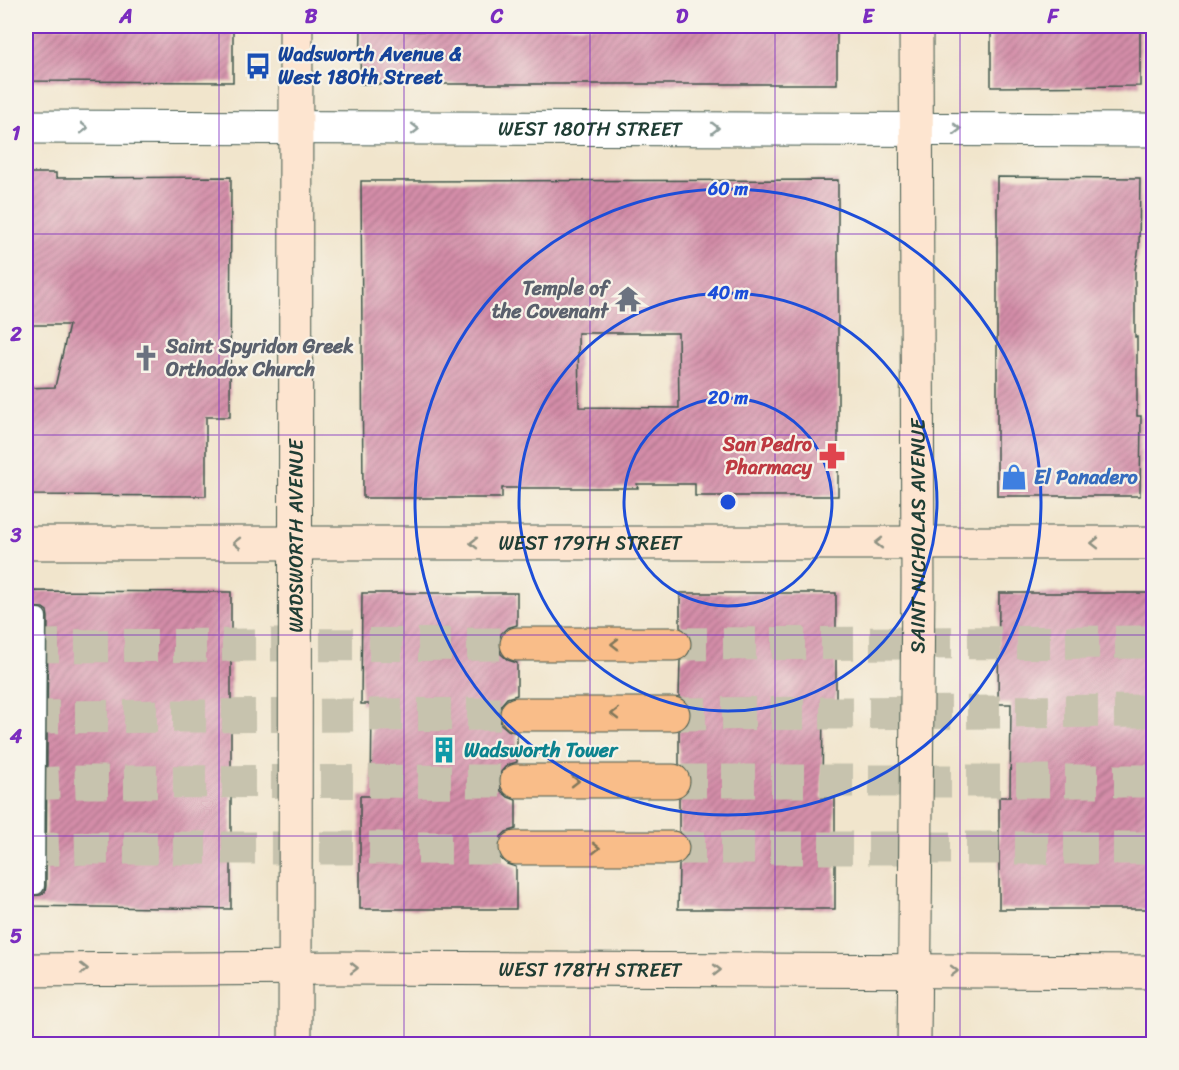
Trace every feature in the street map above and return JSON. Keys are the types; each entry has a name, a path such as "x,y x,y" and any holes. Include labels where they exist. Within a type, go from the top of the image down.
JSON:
{"highway":[{"path":"517,644 674,644"},
{"path":"517,714 673,714"},
{"path":"517,781 673,781"},
{"path":"516,848 672,848"}],"main road":[{"name":"WADSWORTH AVENUE","path":"296,26 296,1044"},
{"name":"SAINT NICHOLAS AVENUE","path":"914,1044 917,543 916,26"},
{"name":"WEST 179TH STREET","path":"26,543 1154,543"},
{"name":"WEST 178TH STREET","path":"26,970 296,968 1154,972"}],"street":[{"name":"WEST 180TH STREET","path":"26,127 1154,130"}],"lane":[{"path":"26,617 38,617 36,886 26,886"}],"building":[{"path":"26,26 233,26 233,82 26,81"},
{"path":"361,26 399,26 405,31 463,31 463,26 837,26 837,84 360,84"},
{"path":"991,26 1140,26 1140,86 991,87"},
{"path":"26,173 56,173 56,178 231,177 230,417 206,417 206,496 26,495 26,388 55,387 69,325 26,325"},
{"path":"997,177 1140,178 1139,248 1135,270 1135,337 1137,337 1137,416 1141,416 1140,496 997,496"},
{"path":"838,180 838,496 695,496 695,484 637,484 638,488 502,488 502,498 363,498 361,181","holes":["578,333 678,333 679,408 579,407"]},
{"path":"26,591 231,592 231,909 26,906 26,896 41,895 45,892 46,886 48,617 47,611 43,608 26,607"},
{"name":"Wadsworth Tower","path":"362,593 517,593 517,625 507,628 501,634 498,643 501,654 517,663 517,695 507,698 498,713 501,724 517,733 517,762 507,765 498,780 501,791 516,800 516,829 506,832 500,838 497,847 500,858 516,867 516,909 360,909 360,796 371,796 372,704 361,704"},
{"path":"680,593 836,593 836,704 823,704 822,798 835,798 835,909 678,909 679,865 688,858 691,849 688,838 679,831 679,798 689,791 692,782 689,771 679,764 679,731 689,724 692,715 689,704 679,697 680,661 690,654 693,645 690,634 680,627"},
{"path":"999,593 1154,593 1154,909 999,909 999,797 1010,797 1011,704 998,704"},
{"path":"26,627 27,627 26,876"}],"tunnel":[{"path":"674,644 1154,642"},
{"path":"26,646 517,644"},
{"path":"673,714 1154,711"},
{"path":"26,717 517,714"},
{"path":"26,784 517,781"},
{"path":"673,781 1154,781"},
{"path":"26,850 516,848"},
{"path":"672,848 1154,848"}],"place":[{"name":"Wadsworth Avenue & West 180th Street","path":"258,66"},
{"name":"Temple of the Covenant","path":"628,299"},
{"name":"Saint Spyridon Greek Orthodox Church","path":"146,358"},
{"name":"San Pedro Pharmacy","path":"832,456"},
{"name":"El Panadero","path":"1014,477"},
{"name":"Wadsworth Tower","path":"444,750"}]}
